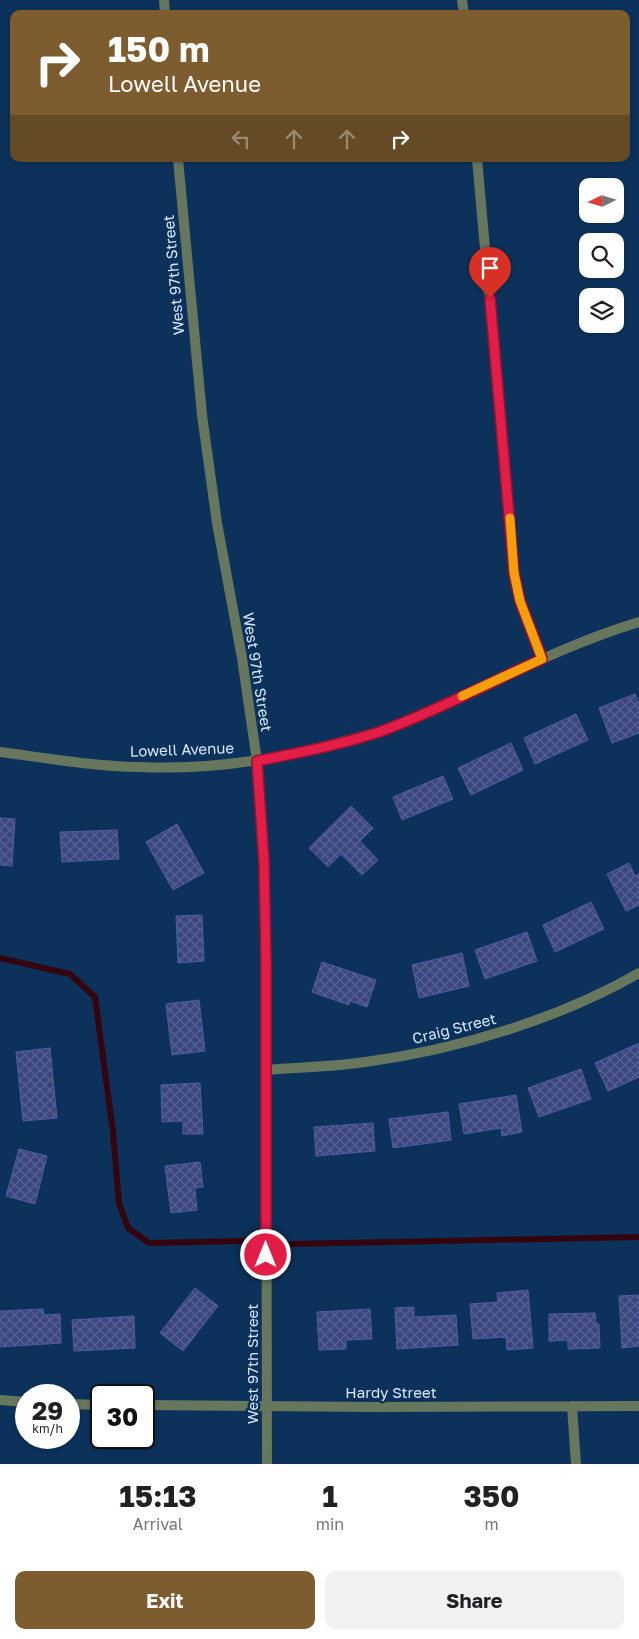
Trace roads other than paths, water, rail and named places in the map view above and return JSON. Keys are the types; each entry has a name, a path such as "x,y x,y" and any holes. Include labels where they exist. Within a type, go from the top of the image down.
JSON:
{"street":[{"name":"West 97th Street","path":"178,162 202,415 217,523 242,658 257,761 264,861 267,1464"},
{"path":"477,162 514,573 520,601 542,659"},
{"name":"Lowell Avenue","path":"0,752 82,763 140,768 257,761 322,747 378,732 542,659 639,622"},
{"name":"Craig Street","path":"266,1070 363,1063 451,1046 518,1026 566,1008 639,973"},
{"path":"0,1400 15,1401"},
{"name":"Hardy Street","path":"155,1405 639,1406"},
{"path":"572,1406 576,1464"}],"waterway":[{"path":"0,958 70,974 95,997 113,1132 119,1203 128,1228 149,1243 243,1241"},
{"path":"292,1244 639,1237"}]}
